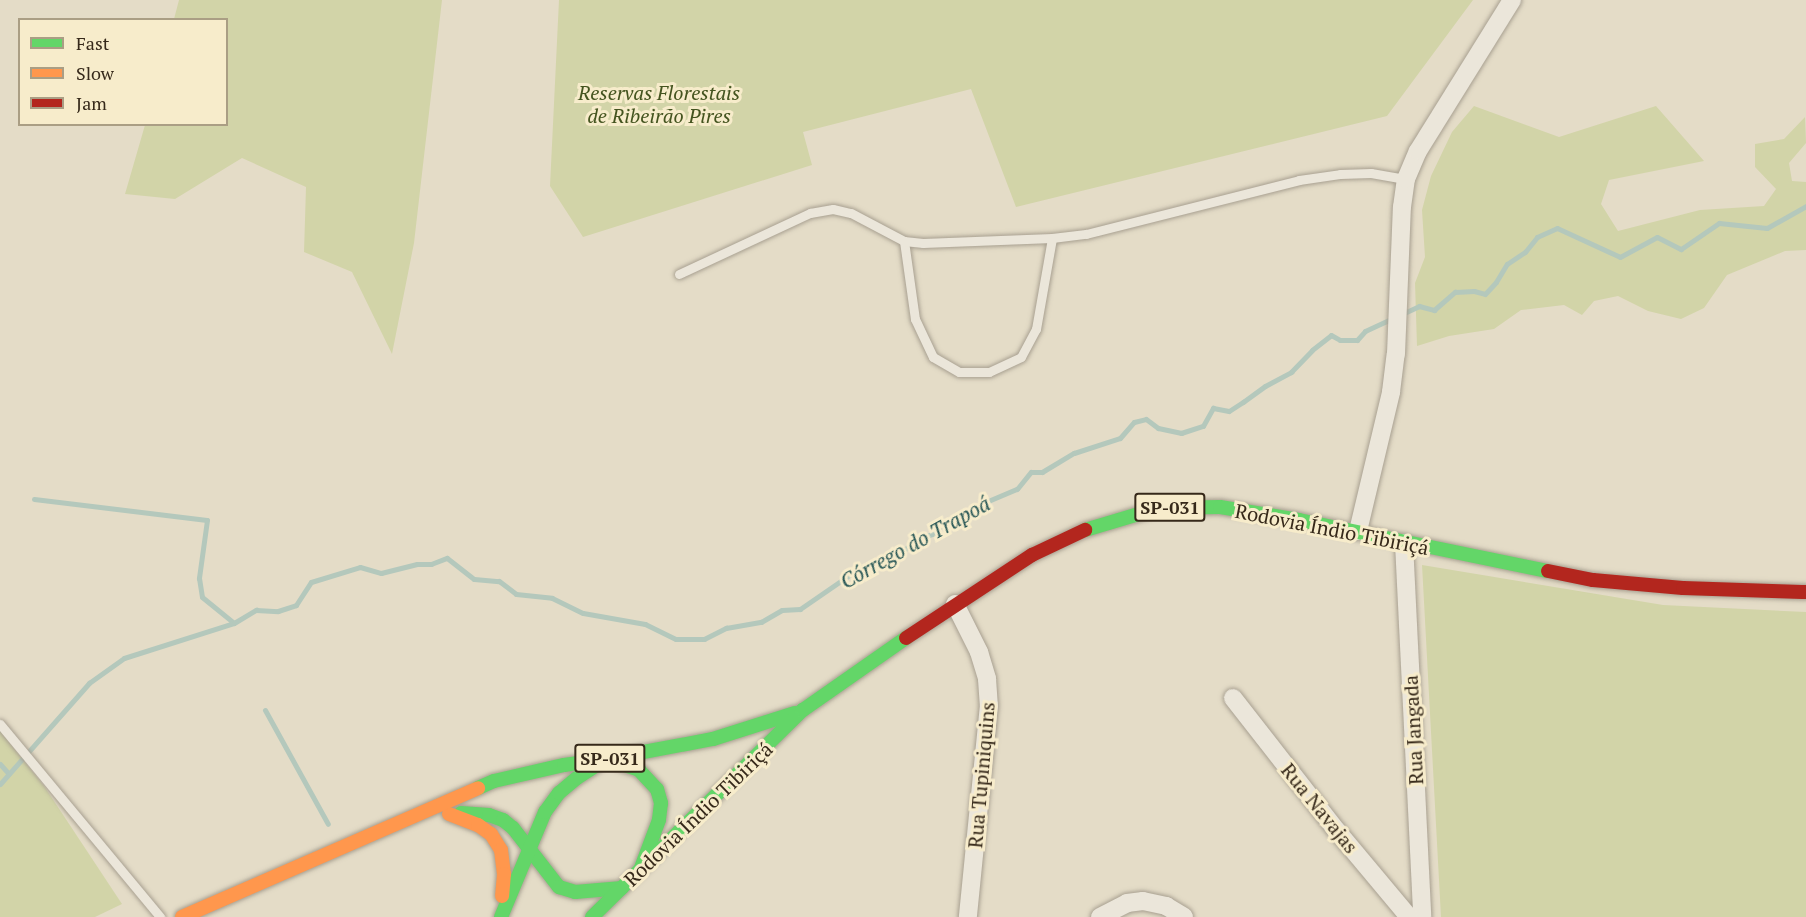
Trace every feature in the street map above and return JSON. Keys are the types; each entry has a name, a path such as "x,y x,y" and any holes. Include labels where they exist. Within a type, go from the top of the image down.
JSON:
{"main road":[{"name":"Rodovia Índio Tibiriçá","path":"592,917 803,710 956,604 1032,555 1096,525 1159,508 1220,507 1358,531 1404,543 1593,580 1683,588 1806,592"},
{"name":"Rodovia Índio Tibiriçá","path":"501,917 545,812 559,793 606,759 713,739 803,710"},
{"path":"182,917 494,781 564,765 606,759 639,770 657,789 661,803 659,820 640,872"},
{"path":"409,818 473,812 503,820 528,848 546,875 559,887 576,892 622,888"},
{"path":"449,814 491,834 501,850 504,874 501,917"}],"street":[{"path":"1358,531 1391,392 1396,354 1402,207 1407,178 1418,151 1512,0"},
{"name":"Rua Jangada","path":"1404,543 1422,917"},
{"name":"Rua Tupiniquins","path":"956,604 979,652 987,679 989,705 968,917"},
{"name":"Rua Navajas","path":"1233,698 1337,831 1409,917"},
{"path":"1109,914 1127,903 1143,901 1166,906 1184,917"}],"lane":[{"path":"679,274 810,213 833,209 851,213 904,242 1053,238 1086,234 1309,179 1371,173 1407,178"},
{"path":"904,242 915,319 933,357 959,372 989,372 1021,357 1036,328 1053,238"},
{"path":"0,724 160,917"}],"green space":[{"path":"179,0 442,0 414,243 392,354 352,272 304,252 306,187 242,158 175,199 125,194 145,126 228,126 228,18 174,18"},
{"name":"Reservas Florestais de Ribeirão Pires","path":"559,0 1473,0 1387,116 1016,207 971,89 803,132 812,165 583,237 550,186"},
{"path":"1474,106 1559,137 1656,106 1704,161 1609,180 1601,204 1618,231 1700,210 1764,206 1776,189 1755,167 1755,144 1784,139 1805,117 1806,143 1789,163 1792,181 1806,182 1806,250 1785,251 1727,275 1704,308 1681,319 1648,311 1618,296 1594,301 1582,315 1564,305 1521,310 1494,329 1449,336 1417,346 1415,283 1425,257 1422,210 1431,176 1452,132"},
{"path":"1422,565 1663,605 1806,612 1806,917 1441,917"},
{"path":"0,731 44,786 122,904 95,917 0,917"}],"waterway":[{"name":"Córrego do Trapoá","path":"1402,314 1419,306 1434,310 1455,292 1474,291 1485,294 1507,264 1525,252 1537,237 1557,228 1620,257 1657,237 1681,249 1719,223 1767,228 1806,206"},
{"name":"Córrego do Trapoá","path":"0,784 89,683 124,658 234,623 256,610 278,611 296,605 311,582 360,567 381,573 417,564 431,564 447,558 474,579 499,581 516,594 552,598 583,613 645,624 676,639 704,639 726,628 761,622 782,610 800,609 855,571 875,561 898,554 922,537 936,533 943,523 967,515 981,504 1017,489 1031,472 1042,472 1074,453 1120,438 1134,422 1146,419 1158,428 1181,433 1203,426 1213,408 1229,411 1265,386 1291,372 1312,350 1331,335 1340,340 1357,340 1365,331 1393,318"},
{"path":"34,499 207,520 199,578 202,597 234,623"},
{"path":"265,710 328,824"},
{"path":"0,764 9,774"}],"traffic: fast":[{"path":"1085,530 1159,508 1220,507 1299,520 1548,571"},
{"path":"592,917 803,710 906,638"},
{"path":"501,917 545,812 559,793 577,778 606,759 713,739 795,713"},
{"path":"478,788 494,781 564,765 606,759 639,770 657,789 661,803 659,820 641,868"},
{"path":"461,813 489,815 503,820 513,828 559,887 575,892 622,888"}],"traffic: slow":[{"path":"182,917 478,788"},
{"path":"449,814 478,825 491,834 501,850 504,874 502,896"}],"traffic: jam":[{"path":"906,638 1032,555 1085,530"},
{"path":"1548,571 1593,580 1683,588 1806,592"}]}
